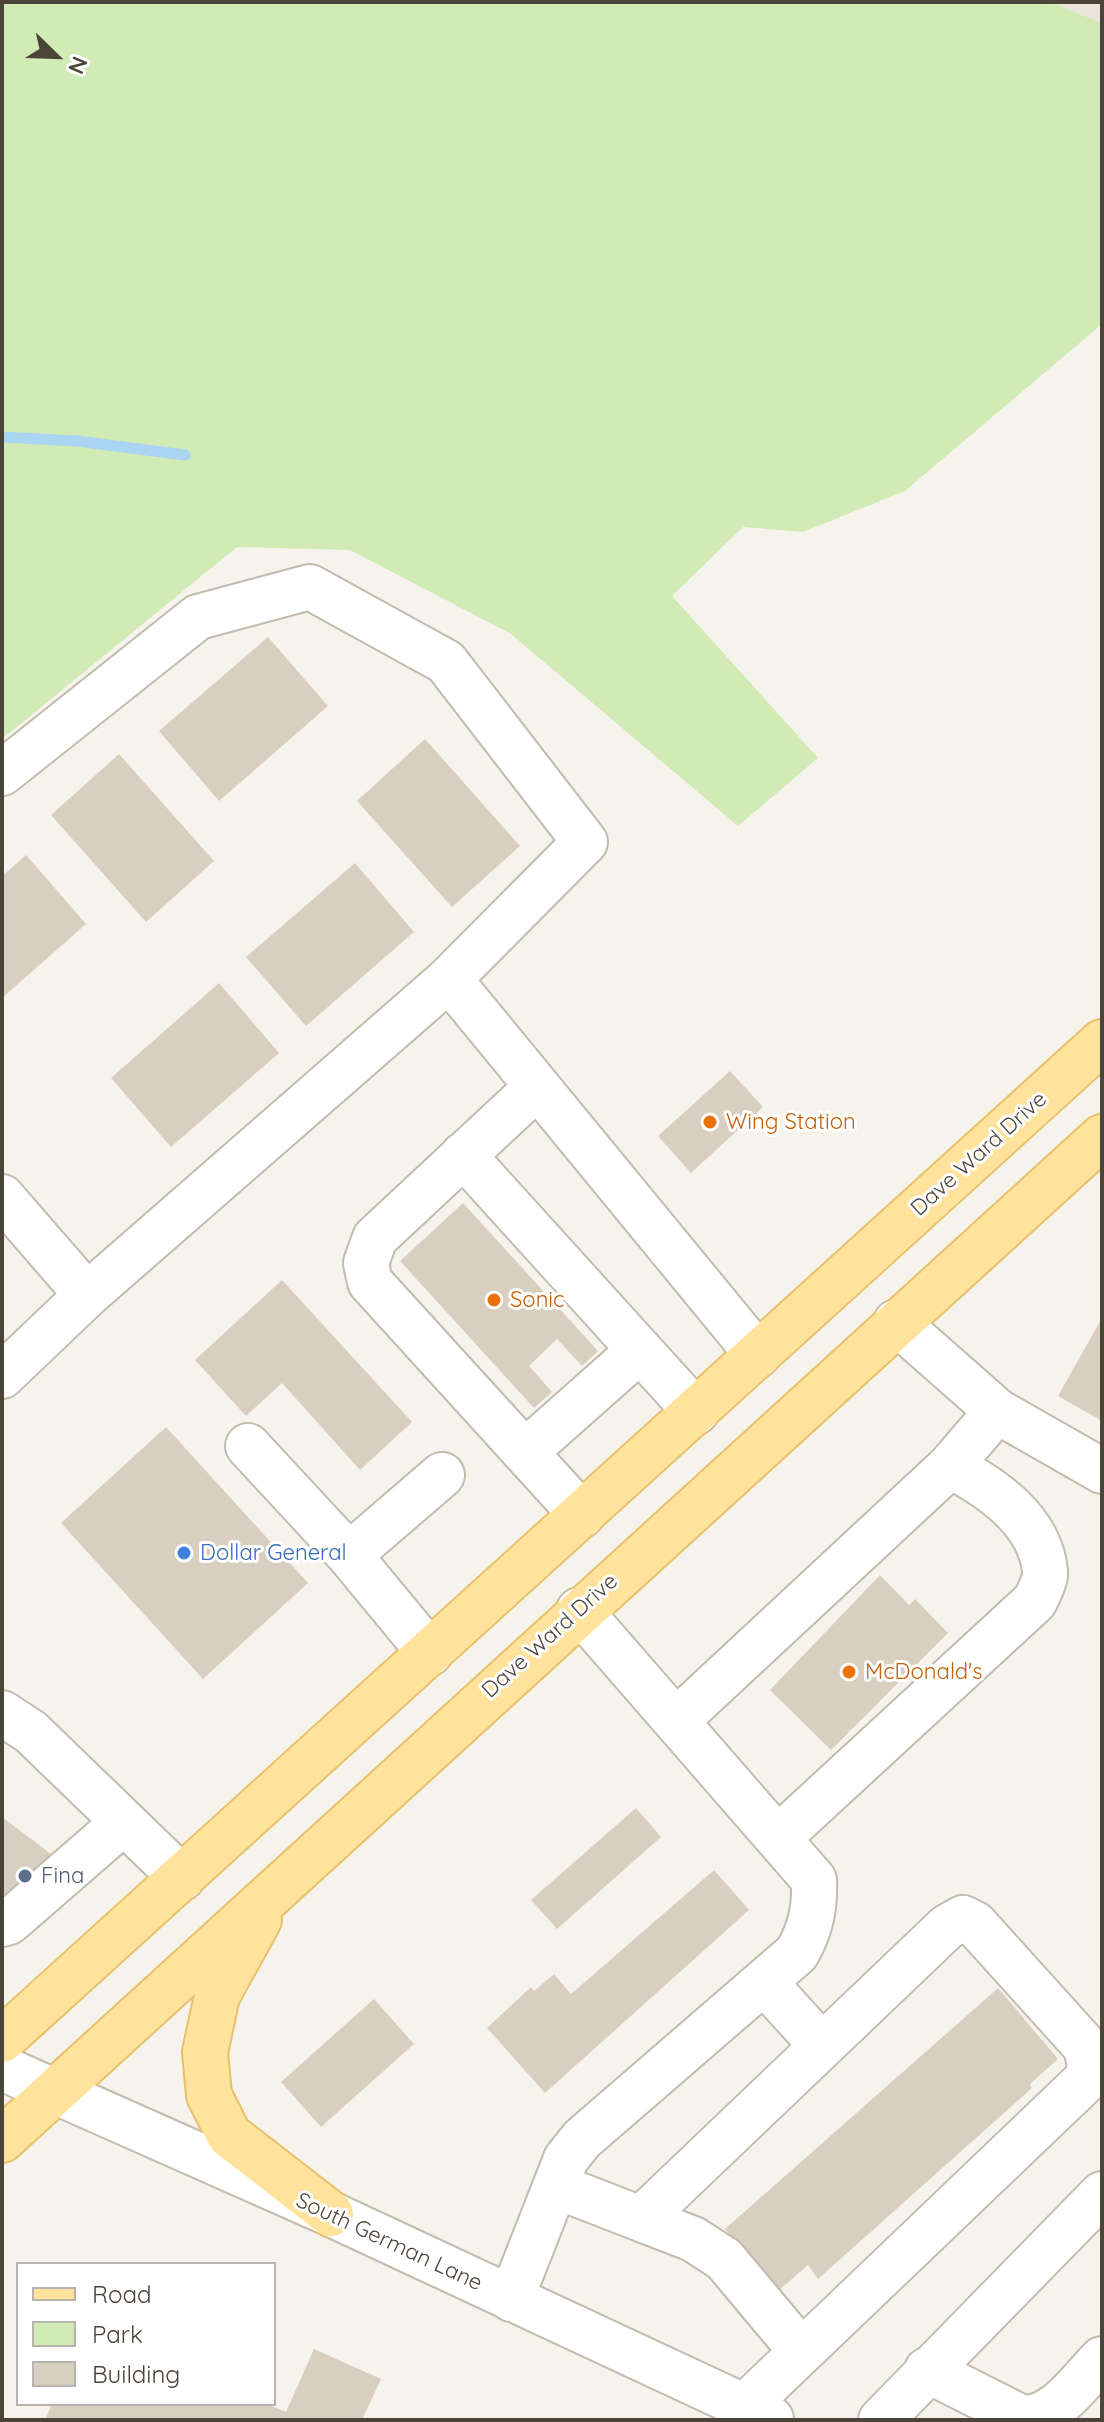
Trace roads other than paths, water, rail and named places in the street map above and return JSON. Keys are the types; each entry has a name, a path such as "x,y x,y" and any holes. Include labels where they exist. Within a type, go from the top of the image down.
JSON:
{"main road":[{"name":"Dave Ward Drive","path":"2,2040 1102,1042"},
{"name":"Dave Ward Drive","path":"2,2140 579,1610 1102,1137"},
{"path":"286,1878 242,1946 217,1996 205,2052 209,2095 229,2135 331,2214"}],"street":[{"path":"2,773 198,617 310,587 446,662 585,842 449,979 87,1295 2,1376"},
{"path":"449,979 758,1355"},
{"path":"537,1087 375,1238 366,1263 370,1282 582,1515"},
{"path":"463,1155 696,1412"},
{"path":"2,1197 87,1295"},
{"path":"896,1322 997,1411 1102,1471"},
{"path":"525,1452 640,1350"},
{"path":"676,1721 950,1466 997,1411"},
{"path":"248,1446 349,1555 430,1653"},
{"path":"778,1838 1035,1601 1046,1573 1034,1535 1010,1506 980,1481 950,1466"},
{"path":"349,1555 442,1475"},
{"path":"511,2299 566,2159 582,2139 797,1953 810,1930 815,1905 814,1880 579,1610"},
{"path":"2,1713 31,1732 182,1878"},
{"path":"2,1924 9,1922 124,1822"},
{"path":"641,2219 947,1927 963,1918 975,1924 1086,2047 1090,2066 1086,2080 801,2351 758,2413"},
{"path":"764,1982 822,2046"},
{"name":"South German Lane","path":"2,2068 331,2214 758,2413"},
{"path":"556,2186 693,2239 724,2259 801,2351"},
{"path":"881,2420 1102,2194"},
{"path":"927,2370 1022,2418 1035,2419 1048,2414 1102,2359"}],"waterway":[{"path":"2,437 77,441 185,455"}],"place":[{"name":"Wing Station","path":"710,1122"},
{"name":"Sonic","path":"494,1300"},
{"name":"Dollar General","path":"184,1553"},
{"name":"McDonald's","path":"849,1672"},
{"name":"Fina","path":"25,1876"}]}
